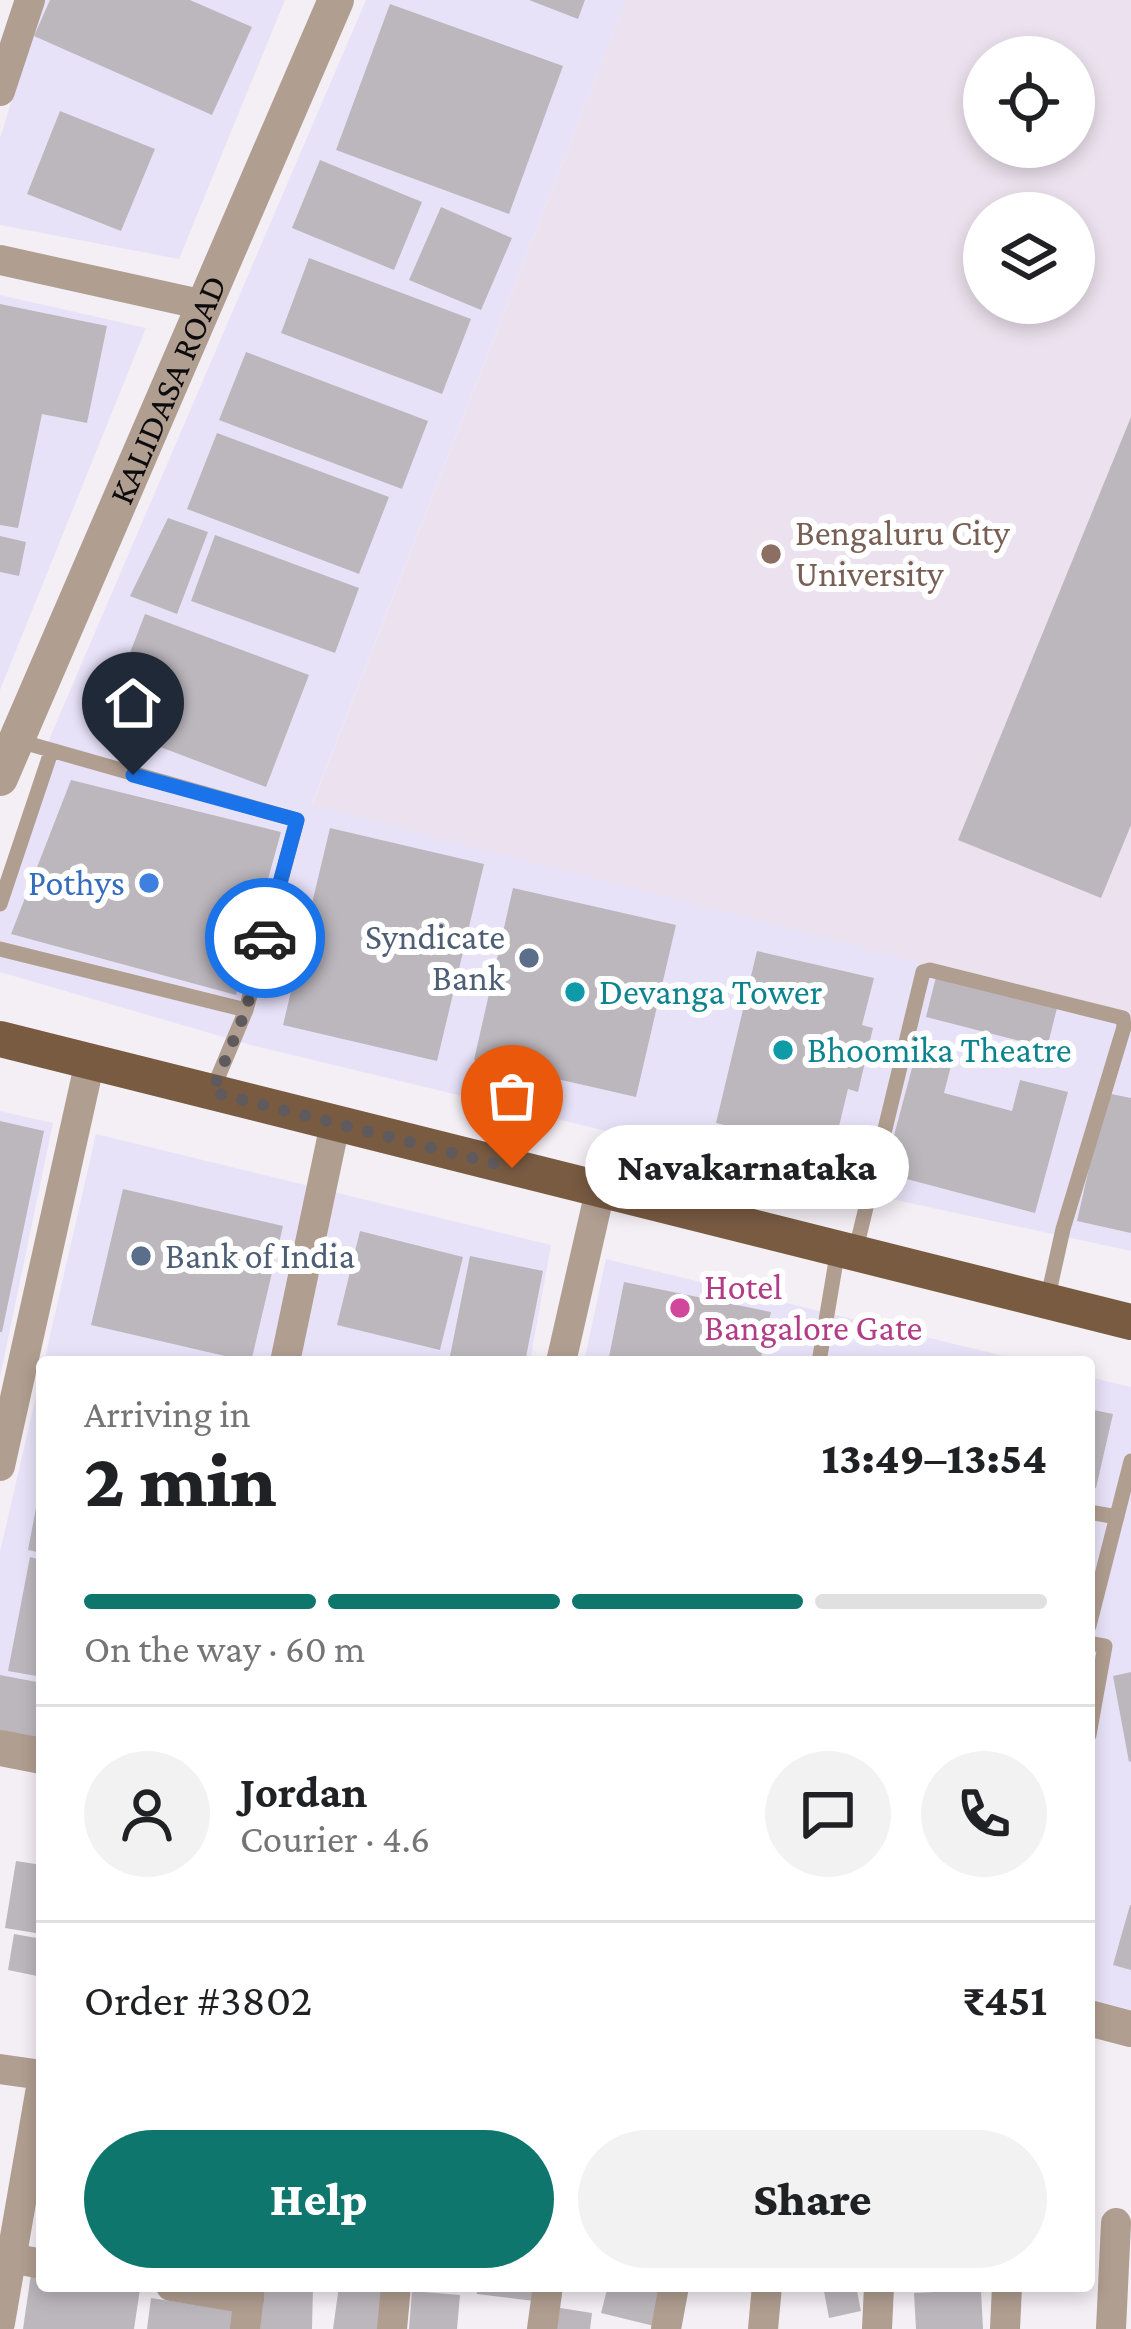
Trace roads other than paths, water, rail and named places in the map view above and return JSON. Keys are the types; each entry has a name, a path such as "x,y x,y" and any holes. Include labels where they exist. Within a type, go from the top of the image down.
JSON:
{"main road":[{"path":"0,1039 1131,1322"}],"street":[{"path":"0,91 30,0"},
{"name":"KALIDASA ROAD","path":"0,778 336,0"},
{"path":"0,260 204,305"},
{"path":"0,1466 90,1061"},
{"path":"286,1356 335,1124"},
{"path":"562,1356 600,1191"},
{"path":"0,1748 36,1755"},
{"path":"1095,2020 1131,2029"},
{"path":"0,2069 36,2077"},
{"path":"0,2323 27,2261 36,2151"},
{"path":"1111,2329 1112,2222"},
{"path":"196,2292 248,2305"},
{"path":"392,2329 395,2292"},
{"path":"542,2329 547,2292"},
{"path":"669,2328 673,2292"},
{"path":"763,2329 766,2292"},
{"path":"877,2329 879,2292"},
{"path":"1005,2329 1007,2292"}],"lane":[{"path":"16,740 297,820 246,1010 212,1092"},
{"path":"0,904 51,752"},
{"path":"0,949 246,1010"},
{"path":"820,1356 923,973 930,970 1123,1018 1047,1301"},
{"path":"1095,1603 1131,1461"},
{"path":"1095,1512 1117,1517"},
{"path":"1095,1644 1105,1646 1095,1702"}],"place":[{"name":"Bengaluru City University","path":"771,554"},
{"name":"Pothys","path":"149,883"},
{"name":"Syndicate Bank","path":"529,958"},
{"name":"Devanga Tower","path":"575,992"},
{"name":"Bhoomika Theatre","path":"783,1050"},
{"name":"Navakarnataka","path":"512,1168"},
{"name":"Bank of India","path":"141,1256"},
{"name":"Hotel Bangalore Gate","path":"680,1308"}]}
